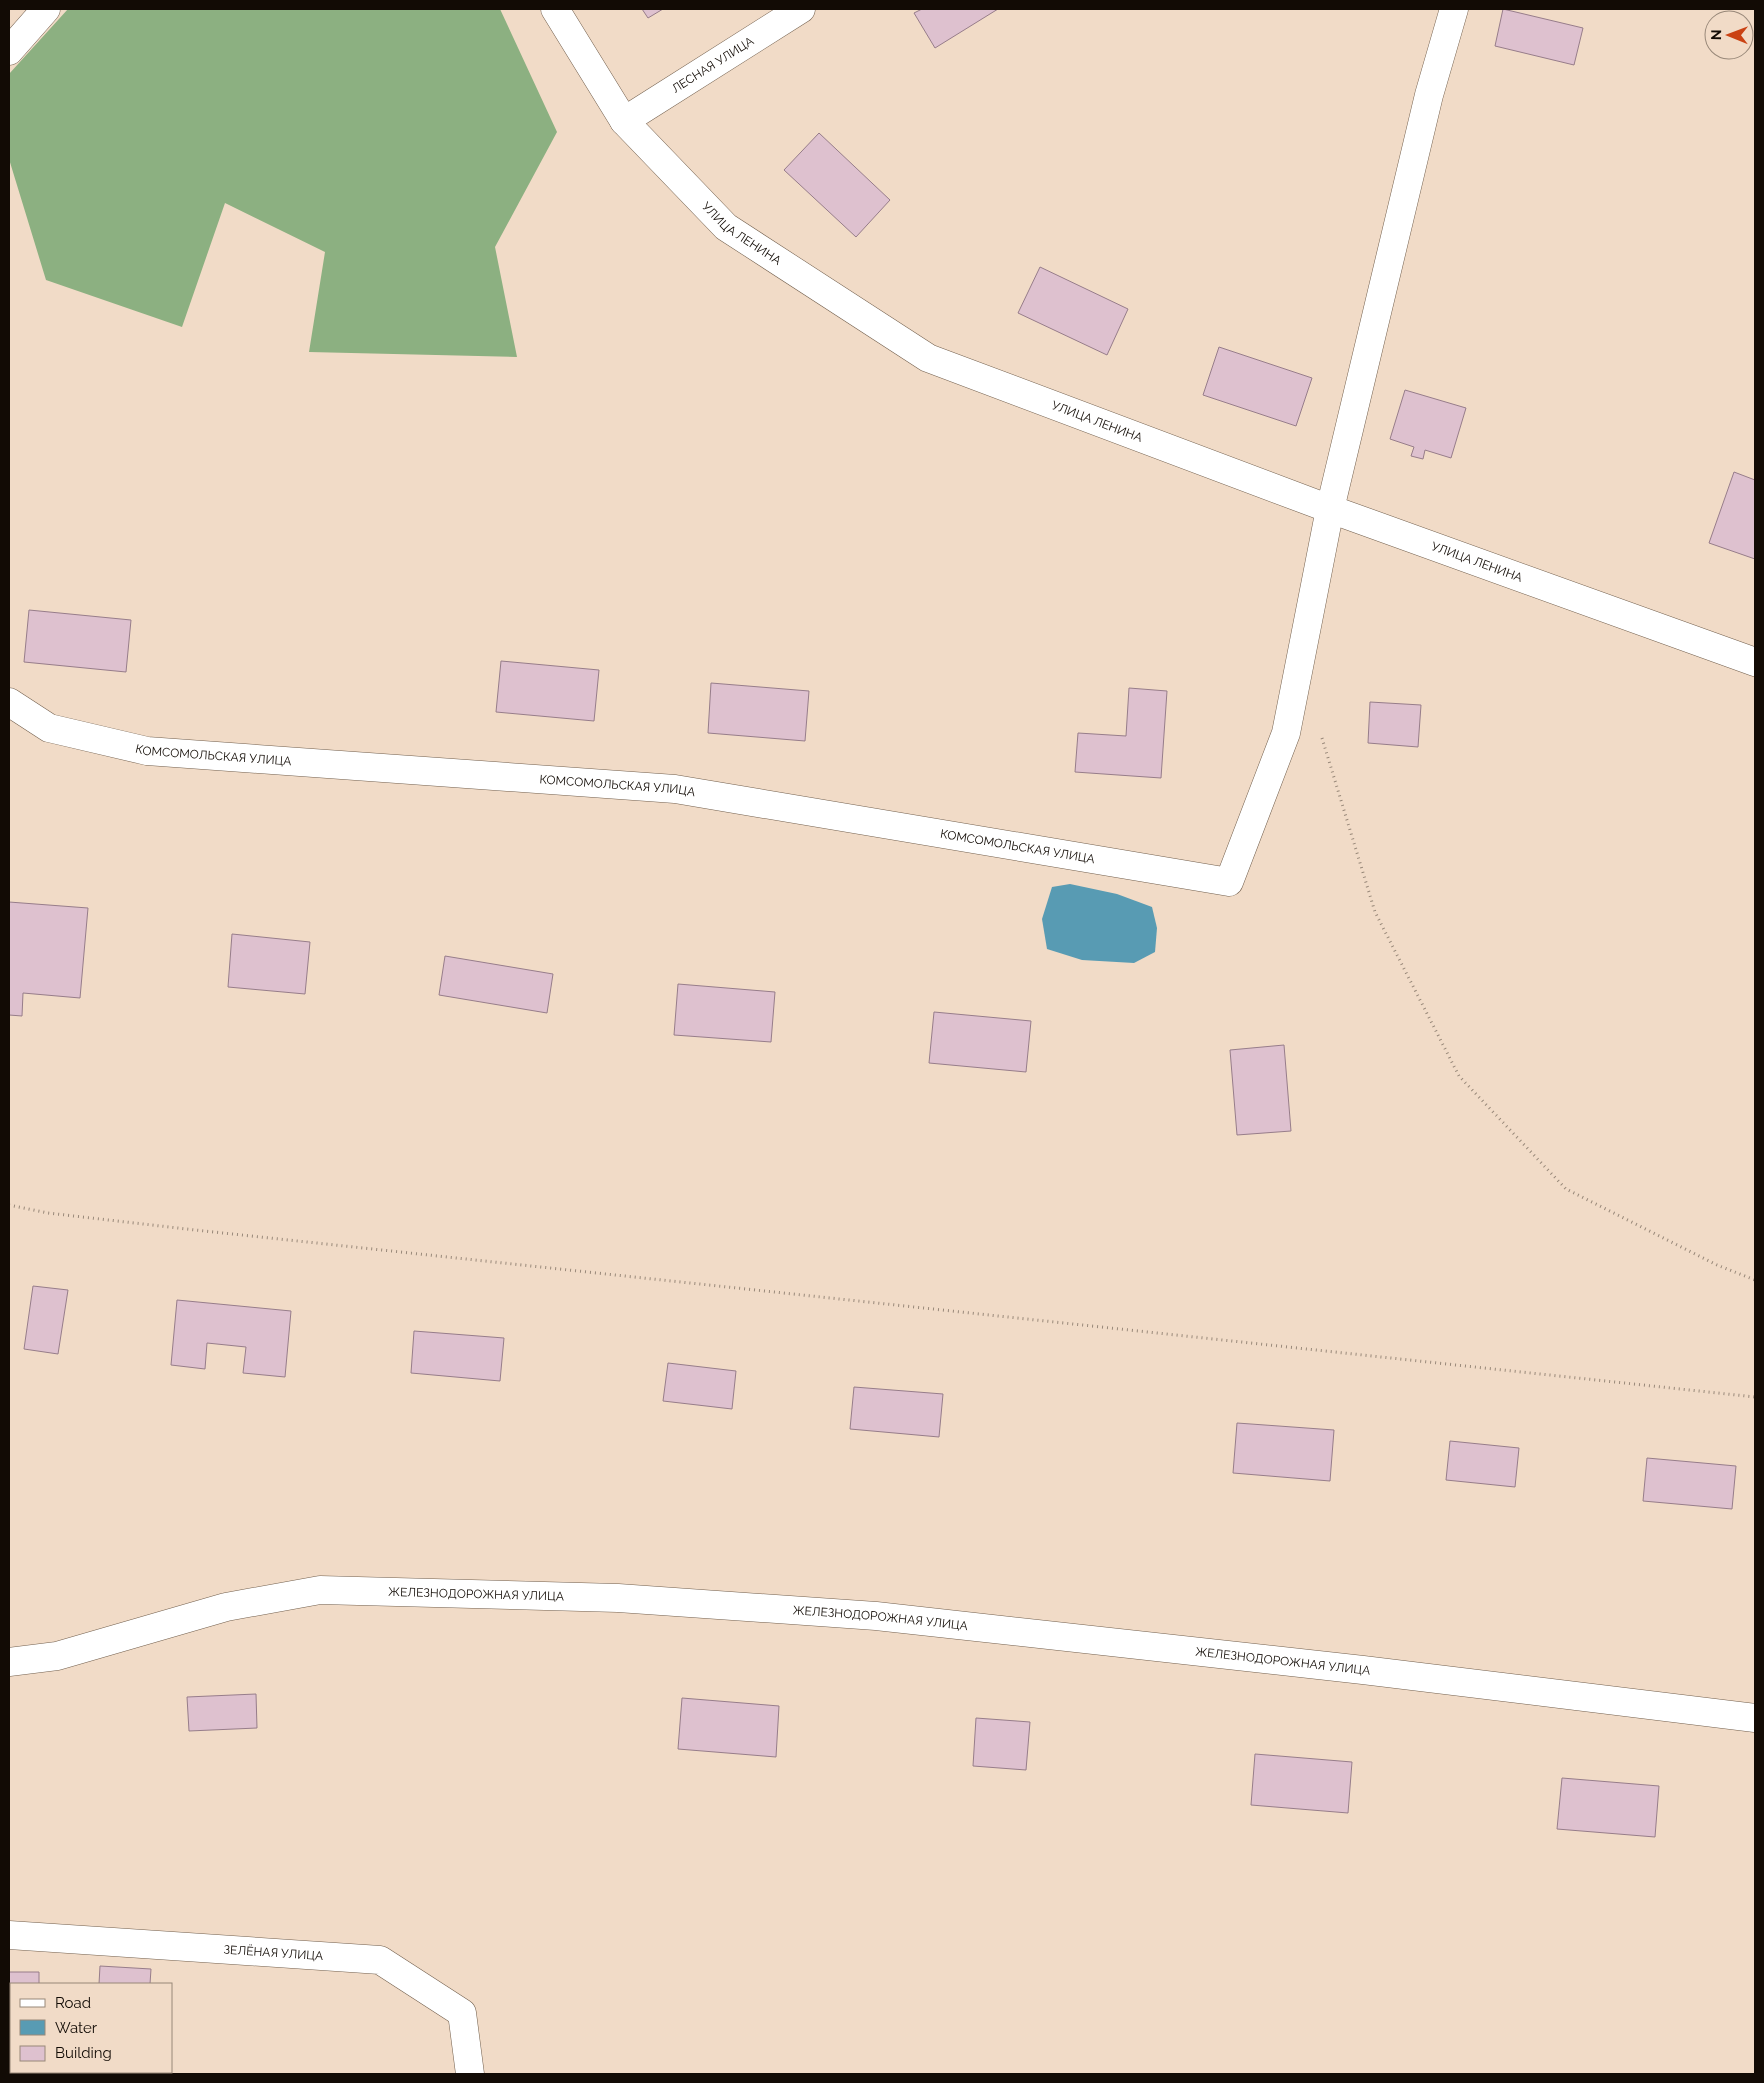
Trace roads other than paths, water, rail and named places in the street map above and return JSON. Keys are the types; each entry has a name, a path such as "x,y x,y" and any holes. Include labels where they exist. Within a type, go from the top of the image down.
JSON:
{"street":[{"path":"9,51 46,9"},
{"name":"УЛИЦА ЛЕНИНА","path":"555,9 624,121 726,227 928,358 1330,509 1755,662"},
{"name":"ЛЕСНАЯ УЛИЦА","path":"624,121 801,9"},
{"path":"1330,509 1429,95 1454,9"},
{"name":"КОМСОМОЛЬСКАЯ УЛИЦА","path":"9,702 49,728 147,751 674,789 1229,882 1286,733 1330,509"},
{"name":"ЖЕЛЕЗНОДОРОЖНАЯ УЛИЦА","path":"9,1662 57,1656 226,1607 320,1590 618,1598 876,1616 1363,1670 1755,1718"},
{"name":"ЗЕЛЁНАЯ УЛИЦА","path":"9,1935 380,1960 462,2014 470,2074"}],"water":[{"path":"1070,884 1117,894 1152,907 1157,928 1155,952 1134,963 1082,960 1047,949 1042,919 1052,887"}]}
